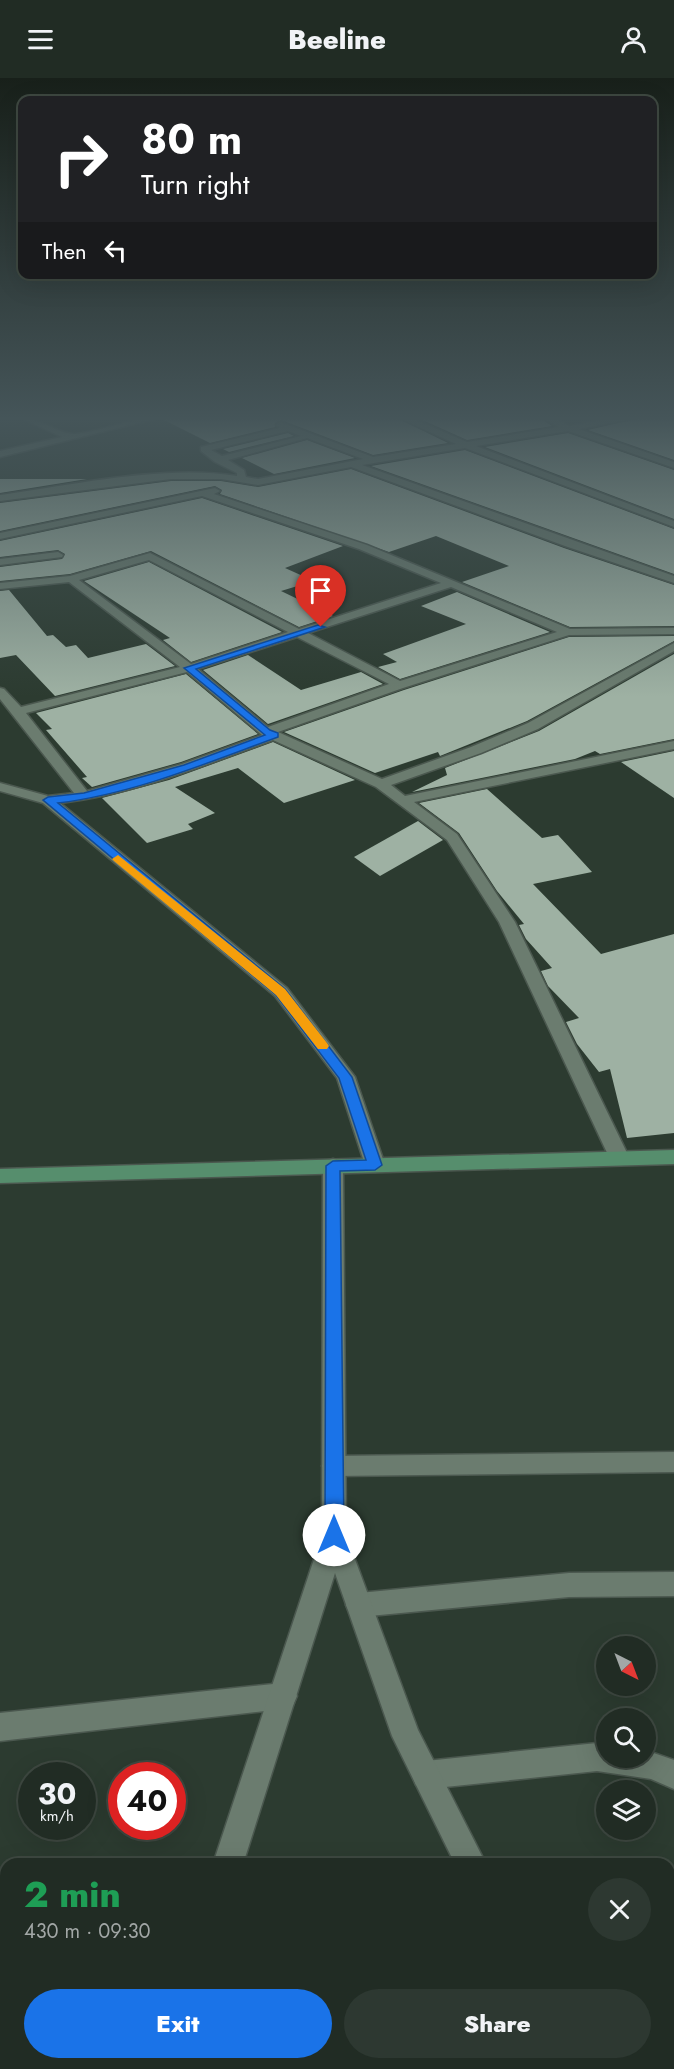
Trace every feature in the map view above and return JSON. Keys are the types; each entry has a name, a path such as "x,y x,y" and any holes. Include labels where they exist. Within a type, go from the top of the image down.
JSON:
{"main road":[{"path":"0,1176 674,1157"}],"street":[{"path":"0,536 122,511"},
{"path":"255,511 363,547 568,632"},
{"path":"478,511 674,579"},
{"path":"640,511 674,524"},
{"path":"0,562 58,555"},
{"path":"0,586 71,579 150,556 399,685"},
{"path":"71,579 189,668 270,733 381,784 452,837 507,922 619,1157"},
{"path":"18,711 189,668 453,583"},
{"path":"0,787 48,800 84,796 187,767 399,685 568,632 674,631"},
{"path":"381,784 476,750 533,726 674,646"},
{"path":"0,693 18,711 84,796"},
{"path":"404,800 674,746"},
{"path":"48,800 281,992 345,1077 375,1165"},
{"path":"231,1858 334,1535 333,1166"},
{"path":"334,1466 674,1462"},
{"path":"334,1535 406,1736 468,1858"},
{"path":"360,1605 569,1585 674,1584"},
{"path":"0,1727 283,1696"},
{"path":"426,1775 597,1757 652,1765 674,1775"}],"building":[{"path":"0,511 96,511 0,531"},
{"path":"141,511 240,511 343,546 285,568 314,581 281,591 333,616 299,627 151,551 70,574 0,581 0,567 62,559 65,554 58,550 0,557 0,541"},
{"path":"269,511 464,511 674,585 674,626 570,627 462,582 509,566 436,536 389,552"},
{"path":"497,511 626,511 674,529 674,574"},
{"path":"653,511 674,511 674,519"},
{"path":"149,562 282,632 191,662 163,640 170,638 84,581"},
{"path":"9,590 47,636 53,635 66,647 76,645 88,658 146,644 175,666 55,696 16,655 0,658 0,591"},
{"path":"457,592 550,632 400,679 378,667 397,662 383,654 466,624 421,606"},
{"path":"674,636 674,641 527,721 440,756 438,752 375,773 284,732 404,690 569,637"},
{"path":"674,654 674,739 600,754 595,751 575,759 412,792 447,775 445,768 539,731"},
{"path":"248,655 301,690 361,672 383,684 268,724 203,670"},
{"path":"186,674 258,734 181,762 92,787 82,778 87,777 46,730 52,729 36,713"},
{"path":"273,742 355,780 284,803 238,768 175,787 215,813 188,824 193,829 147,843 102,798 169,780"},
{"path":"674,751 674,798 621,762"},
{"path":"487,789 542,838 558,835 592,872 533,884 601,954 674,934 674,1133 627,1138 610,1069 599,1072 577,1044 566,1022 579,1018 548,986 541,971 552,968 526,939 519,925 524,924 497,891 459,833 419,803"},
{"path":"418,821 443,840 380,876 354,857"}],"slow traffic":[{"path":"118,859 281,992 322,1046"}],"route":[{"path":"321,627 189,668 267,732 274,735 187,767 84,796 48,800 281,992 345,1077 375,1165 333,1166 334,1535"}]}
